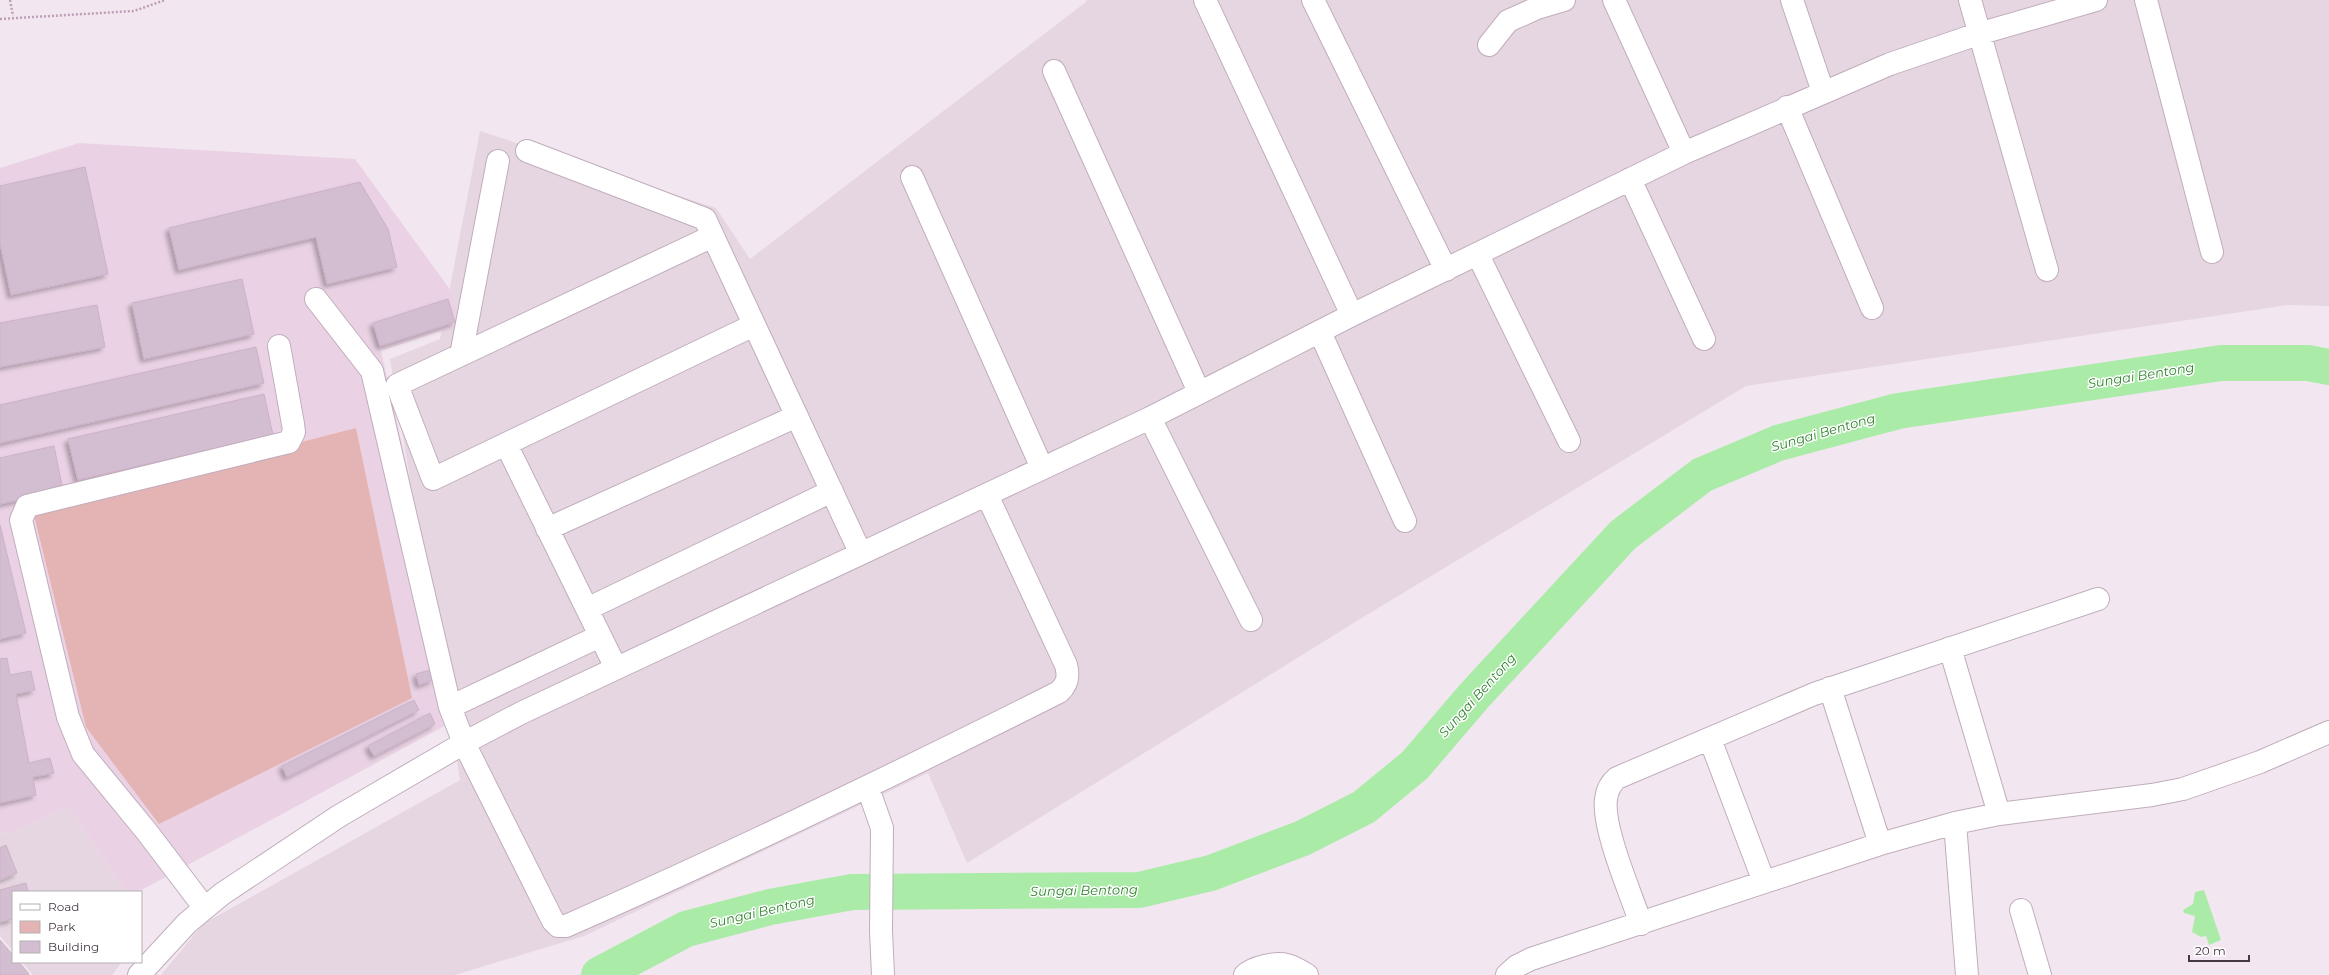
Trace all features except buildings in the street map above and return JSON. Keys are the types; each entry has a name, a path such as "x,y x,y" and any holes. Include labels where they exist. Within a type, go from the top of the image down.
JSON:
{"street":[{"path":"1206,0 1352,316"},
{"path":"1313,0 1446,270"},
{"path":"1489,45 1508,21 1538,8 1564,0"},
{"path":"1614,0 1684,153"},
{"path":"1792,0 1823,92"},
{"path":"1970,0 1978,34 2047,270"},
{"path":"139,975 150,953 204,907 339,816 464,743 616,668 860,552 987,495 1150,418 1352,316 1684,153 1787,107 1890,64 1978,34 2096,0"},
{"path":"2146,0 2212,252"},
{"path":"1054,71 1199,392"},
{"path":"1787,107 1872,308"},
{"path":"527,151 705,219 860,552"},
{"path":"461,355 498,161"},
{"path":"912,177 1042,468"},
{"path":"1630,180 1704,339"},
{"path":"713,236 397,385 433,479 754,325"},
{"path":"1478,255 1569,442"},
{"path":"316,299 372,371 450,707 464,743 553,921 562,927 687,873 868,788 1060,692 1067,681 1066,665 987,495"},
{"path":"1320,332 1405,521"},
{"path":"204,907 147,832 83,754 68,717 21,520 27,506 289,442 294,432 279,346"},
{"path":"547,529 797,416"},
{"path":"1150,418 1251,620"},
{"path":"506,444 616,668"},
{"path":"587,609 832,491"},
{"path":"1641,924 1607,823 1606,798 1614,781 1624,774 1830,688 2098,599"},
{"path":"450,707 600,636"},
{"path":"1950,648 1999,814"},
{"path":"1830,688 1880,844"},
{"path":"1507,975 1517,966 1531,959 1880,844 1955,823 1999,814 2152,796 2183,789 2260,762 2329,732"},
{"path":"1710,739 1764,882"},
{"path":"868,788 882,828 883,853 881,931 883,975"},
{"path":"1955,823 1967,975"},
{"path":"2021,910 2040,975"},
{"path":"1245,975 1265,967 1280,964 1288,965 1307,975"}],"path":[{"path":"10,0 13,16"},
{"path":"0,19 13,16 134,12 165,0"}],"shaded area":[{"path":"1086,0 2329,0 2329,306 2288,305 1746,386 1360,619 967,863 928,773 584,936 455,975 161,975 203,924 460,780 390,359 440,339 480,131 716,208 750,259 1086,2"},
{"path":"79,143 355,159 449,288 459,325 381,351 463,716 140,891 125,891 69,807 12,832 0,833 0,168"},
{"path":"69,807 125,891 12,891 12,950 0,936 0,833 12,832"},
{"path":"2204,890 2221,940 2209,945 2206,936 2201,937 2192,932 2195,916 2184,913 2183,910 2193,904 2195,892"},
{"path":"23,963 121,963 112,975 33,975"}],"green space":[{"path":"356,428 412,698 159,824 86,727 33,511"}],"waterway":[{"name":"Sungai Bentong","path":"599,975 686,929 770,907 852,892 1139,890 1211,873 1303,838 1364,807 1415,765 1474,696 1623,535 1702,475 1778,443 1898,411 2221,363 2308,363 2329,367"}]}
